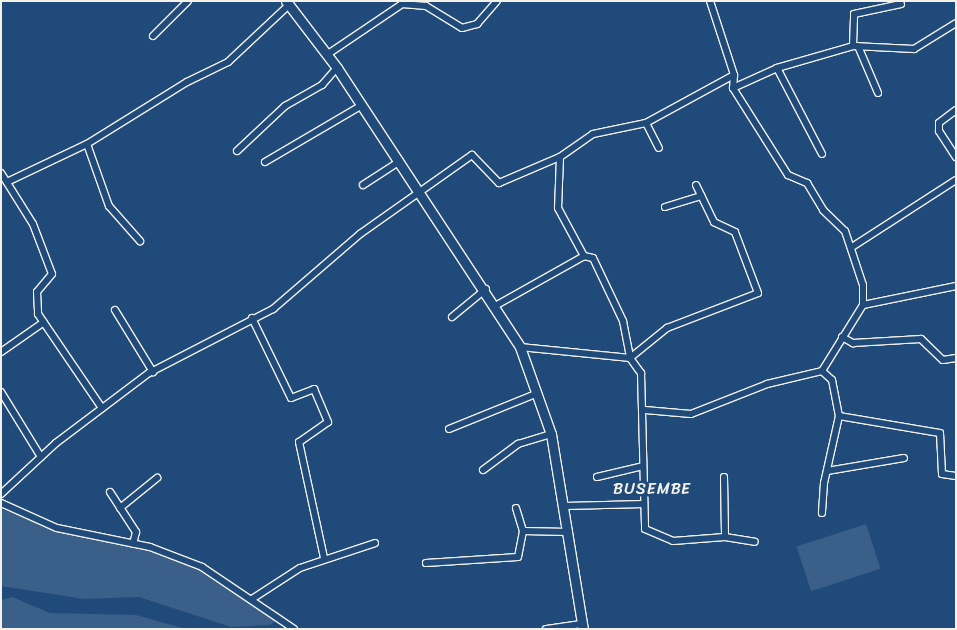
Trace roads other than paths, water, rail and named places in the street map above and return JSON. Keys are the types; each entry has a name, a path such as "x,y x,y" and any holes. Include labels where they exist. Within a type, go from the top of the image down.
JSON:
{"street":[{"path":"153,36 188,1"},
{"path":"328,54 401,3 426,6 462,28 477,24 497,1"},
{"path":"646,410 691,414 767,384 822,371 863,305 863,285 852,247 807,183 788,174 733,88 734,75 710,1"},
{"path":"8,182 88,144 187,82 228,62 288,3 328,54 420,190 486,289 520,347 538,393 551,434 570,532 583,626 546,629"},
{"path":"878,93 855,46 854,14 901,4"},
{"path":"733,88 777,68 855,46 914,49 956,23"},
{"path":"237,151 286,106 322,86 337,68"},
{"path":"777,68 822,154"},
{"path":"1,494 41,457 102,408 153,372 252,318 273,309 304,278 420,190 472,155 499,183 560,157 593,134 646,123 734,75"},
{"path":"265,162 362,106"},
{"path":"956,110 939,123 938,131 956,157"},
{"path":"646,123 660,148"},
{"path":"88,144 109,206 140,241"},
{"path":"560,157 558,208 584,256"},
{"path":"364,185 400,161"},
{"path":"1,173 33,224 52,274 37,292 38,314 102,408"},
{"path":"852,247 956,180"},
{"path":"520,347 630,358 666,328 758,293 735,232 714,222 696,185"},
{"path":"665,207 701,196"},
{"path":"495,306 584,256 593,258 623,321 630,358 641,373 646,410 643,466 645,528 673,541 725,537 754,542"},
{"path":"863,305 956,286"},
{"path":"452,316 486,289"},
{"path":"115,310 153,372"},
{"path":"252,318 291,398 314,389 328,422 299,442 324,558"},
{"path":"1,352 44,322"},
{"path":"842,337 853,343 921,339 944,360 956,358"},
{"path":"822,371 832,380 838,416 822,513"},
{"path":"1,392 41,457"},
{"path":"450,429 538,393"},
{"path":"838,416 940,434 942,474 956,476"},
{"path":"483,470 518,444 551,434"},
{"path":"828,471 904,458"},
{"path":"597,477 643,466"},
{"path":"724,477 725,537"},
{"path":"120,508 157,478"},
{"path":"110,492 136,532 133,544"},
{"path":"1,503 57,528 133,544 202,566 294,629"},
{"path":"565,506 644,504"},
{"path":"426,563 518,557 523,531 516,508"},
{"path":"523,531 570,532"},
{"path":"252,599 324,558 375,544"}],"district":[{"name":"BUSEMBE","path":"652,489"}]}
